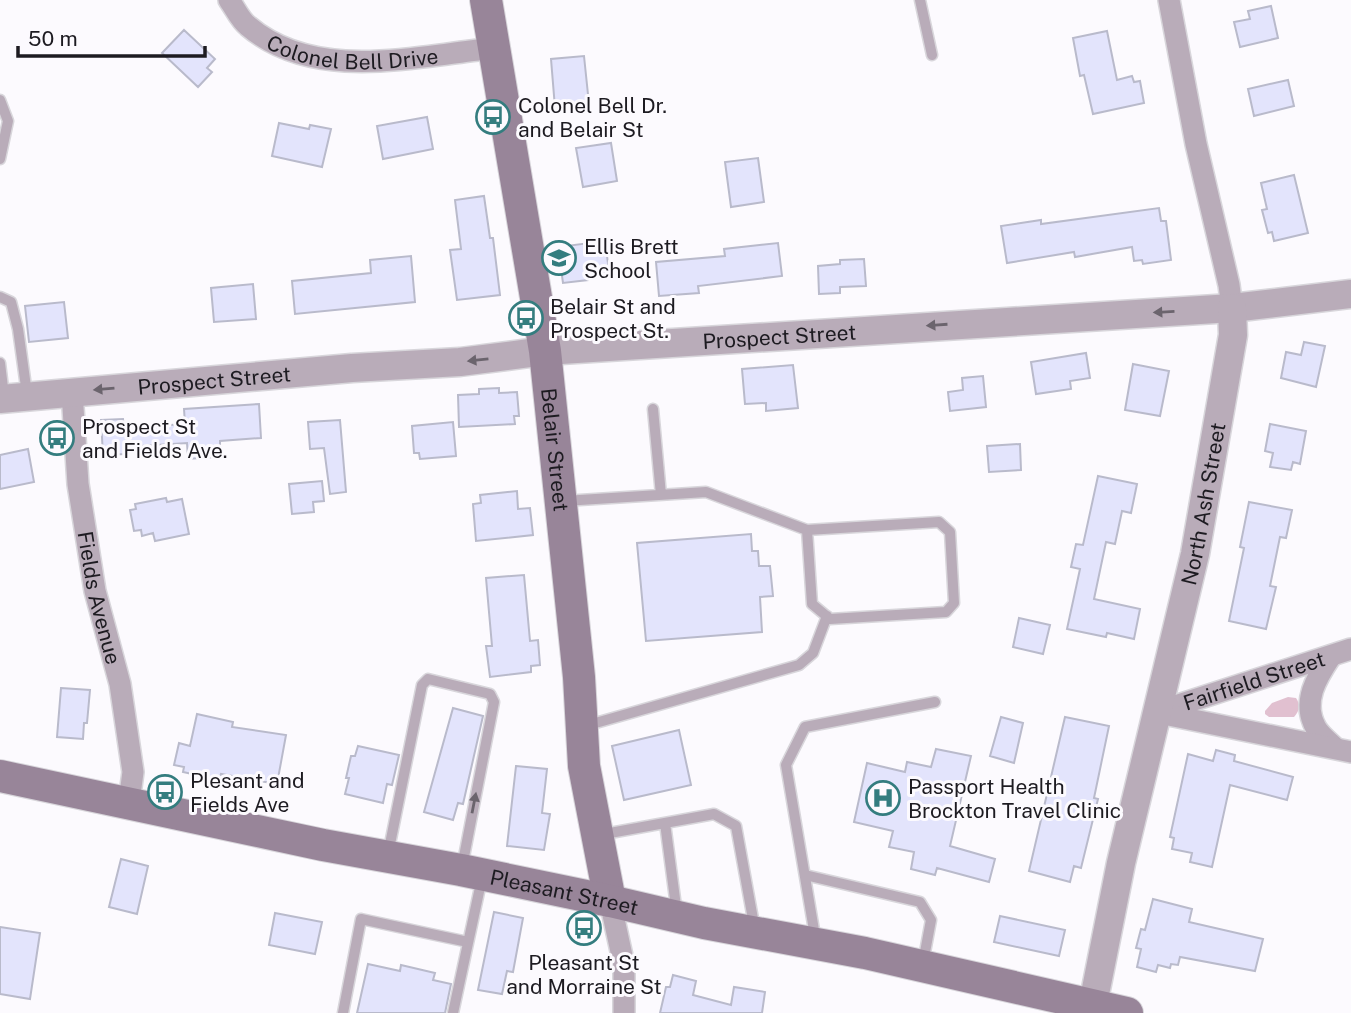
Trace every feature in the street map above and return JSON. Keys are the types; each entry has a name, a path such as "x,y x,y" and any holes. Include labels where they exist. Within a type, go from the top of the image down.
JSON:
{"main road":[{"name":"Belair Street","path":"486,0 545,351 584,766 610,901"},
{"name":"Pleasant Street","path":"0,776 323,845 816,944 1091,1009 1127,1013"}],"street":[{"name":"Colonel Bell Drive","path":"229,0 246,25 274,44 302,55 351,63 495,48"},
{"name":"North Ash Street","path":"1091,1009 1121,863 1195,554 1233,335 1229,285 1196,144 1169,0"},
{"name":"Prospect Street","path":"11,398 352,368 460,362 545,351 1232,308 1351,294"},
{"name":"Fields Avenue","path":"72,392 80,498 95,591 120,684 133,772 129,802"},
{"name":"Fairfield Street","path":"1157,712 1351,649"},
{"path":"1331,656 1311,691 1310,708 1316,728 1343,750"},
{"path":"1157,712 1343,750"},
{"path":"610,901 624,965 624,1013"}],"lane":[{"path":"920,0 932,55"},
{"path":"0,100 8,121 0,159"},
{"path":"0,297 11,302 18,329 11,398"},
{"path":"0,363 11,398"},
{"path":"653,409 661,495"},
{"path":"561,501 706,492 807,530 939,522 950,532 954,603 946,612 830,619 812,604 807,530"},
{"path":"582,727 799,665 814,653 827,616"},
{"path":"387,856 422,685 428,679 490,694 494,702 472,873 468,942 453,1013"},
{"path":"816,944 786,765 805,727 934,702"},
{"path":"597,835 714,814 736,826 755,932"},
{"path":"665,823 677,916"},
{"path":"805,875 920,902 930,920 922,967"},
{"path":"343,1013 361,919 468,942"}],"shaded area":[{"path":"1288,697 1296,698 1298,703 1298,711 1294,717 1269,717 1265,714 1272,703"}],"building":[{"path":"1271,6 1278,38 1240,47 1234,22 1250,19 1248,11"},
{"path":"184,30 215,59 207,68 212,72 198,87 162,53"},
{"path":"1107,31 1117,80 1132,76 1134,82 1140,81 1144,103 1093,114 1084,75 1080,76 1073,38"},
{"path":"584,56 589,104 555,108 551,59"},
{"path":"1288,80 1294,106 1254,116 1248,89"},
{"path":"427,117 433,149 383,159 377,126"},
{"path":"279,123 309,129 310,125 331,129 322,167 272,156"},
{"path":"611,143 617,181 583,187 576,148"},
{"path":"758,158 764,202 731,207 725,162"},
{"path":"1294,175 1308,233 1274,241 1272,232 1268,233 1262,210 1267,209 1261,183"},
{"path":"484,196 490,238 493,238 500,295 457,300 450,250 461,249 455,200"},
{"path":"1159,208 1161,221 1166,221 1171,260 1143,264 1142,260 1134,261 1132,247 1075,257 1074,252 1007,263 1001,226 1041,220 1041,224"},
{"path":"605,241 609,271 588,275 588,280 563,283 558,247"},
{"path":"778,243 782,276 698,286 699,293 659,296 656,262 725,256 724,249"},
{"path":"411,256 415,302 295,314 292,281 371,273 370,260"},
{"path":"864,259 866,286 840,287 840,293 819,294 818,266 840,264 840,260"},
{"path":"253,284 256,319 214,322 211,288"},
{"path":"64,302 68,338 29,342 25,306"},
{"path":"1304,342 1325,346 1316,387 1281,378 1286,352 1301,355"},
{"path":"1086,353 1090,378 1070,381 1071,389 1036,394 1031,362"},
{"path":"1133,364 1169,371 1160,416 1125,410"},
{"path":"793,365 798,408 766,411 766,403 745,404 742,369"},
{"path":"983,376 986,407 950,411 948,392 963,390 962,378"},
{"path":"499,388 499,393 517,392 519,416 514,416 515,424 459,427 458,395 479,394 479,389"},
{"path":"259,404 261,438 220,441 220,449 213,450 214,457 188,459 187,443 125,447 125,454 103,455 101,420 123,419 124,428 185,424 184,409"},
{"path":"340,420 346,492 330,494 324,448 310,449 308,422"},
{"path":"453,422 456,456 420,459 419,453 414,453 412,426"},
{"path":"1270,424 1306,431 1300,464 1293,462 1291,470 1270,467 1273,453 1265,451"},
{"path":"1020,444 1021,470 989,472 987,446"},
{"path":"28,449 34,482 0,489 0,455"},
{"path":"1098,476 1137,484 1131,513 1122,511 1115,544 1106,542 1094,599 1140,609 1134,639 1107,633 1106,637 1067,629 1080,569 1071,567 1076,544 1083,545"},
{"path":"322,481 324,501 313,502 314,512 292,514 289,484"},
{"path":"517,491 518,509 530,508 533,535 476,541 473,504 481,503 480,495"},
{"path":"166,498 167,502 182,499 189,534 155,541 153,533 142,536 141,530 134,531 130,510 136,509 135,504"},
{"path":"1249,502 1292,510 1286,538 1280,537 1270,586 1276,587 1266,629 1229,621 1244,548 1240,547"},
{"path":"751,534 752,551 758,551 759,566 770,566 773,596 760,597 762,632 646,641 637,543"},
{"path":"524,575 530,641 538,640 540,665 531,666 531,672 490,677 486,646 492,646 486,578"},
{"path":"1019,618 1050,625 1043,654 1013,647"},
{"path":"61,688 90,690 83,739 57,737"},
{"path":"453,708 483,716 463,804 458,803 453,820 424,812"},
{"path":"197,714 233,722 232,727 286,735 277,784 221,774 219,780 183,772 184,767 174,765 179,743 190,746"},
{"path":"1001,717 1023,723 1014,763 990,756"},
{"path":"1065,717 1109,726 1094,798 1098,799 1081,868 1074,866 1070,882 1029,871"},
{"path":"679,730 691,785 624,800 612,746"},
{"path":"358,746 399,755 392,785 387,784 383,803 345,794 351,756 355,756"},
{"path":"936,749 971,756 950,846 995,859 989,882 937,868 935,875 911,869 914,852 889,847 893,831 854,822 867,763 905,772 907,762 931,767"},
{"path":"1216,750 1235,755 1234,761 1293,777 1287,800 1230,785 1212,867 1190,862 1192,853 1172,849 1174,838 1170,837 1188,754 1213,761"},
{"path":"516,766 547,769 542,813 550,814 544,850 507,846"},
{"path":"121,859 148,866 137,914 109,907"},
{"path":"1153,899 1192,909 1189,922 1263,939 1255,971 1180,957 1178,965 1171,964 1170,968 1158,965 1156,972 1137,967 1141,949 1136,948 1141,929 1145,930"},
{"path":"494,912 523,918 513,972 507,971 502,994 478,990"},
{"path":"275,913 322,922 315,954 269,945"},
{"path":"1000,916 1065,930 1059,956 994,942"},
{"path":"0,927 40,933 30,999 0,994"},
{"path":"368,964 400,971 401,965 435,973 433,980 451,984 445,1013 357,1013"},
{"path":"673,975 696,981 693,995 731,1005 734,987 765,992 762,1013 660,1013 666,987 670,987"}],"place":[{"name":"Colonel Bell Dr. and Belair St","path":"493,117"},
{"name":"Ellis Brett School","path":"559,258"},
{"name":"Belair St and Prospect St.","path":"526,318"},
{"name":"Prospect St and Fields Ave.","path":"57,438"},
{"name":"Plesant and Fields Ave","path":"165,792"},
{"name":"Passport Health Brockton Travel Clinic","path":"883,798"},
{"name":"Pleasant St and Morraine St","path":"584,928"}]}
